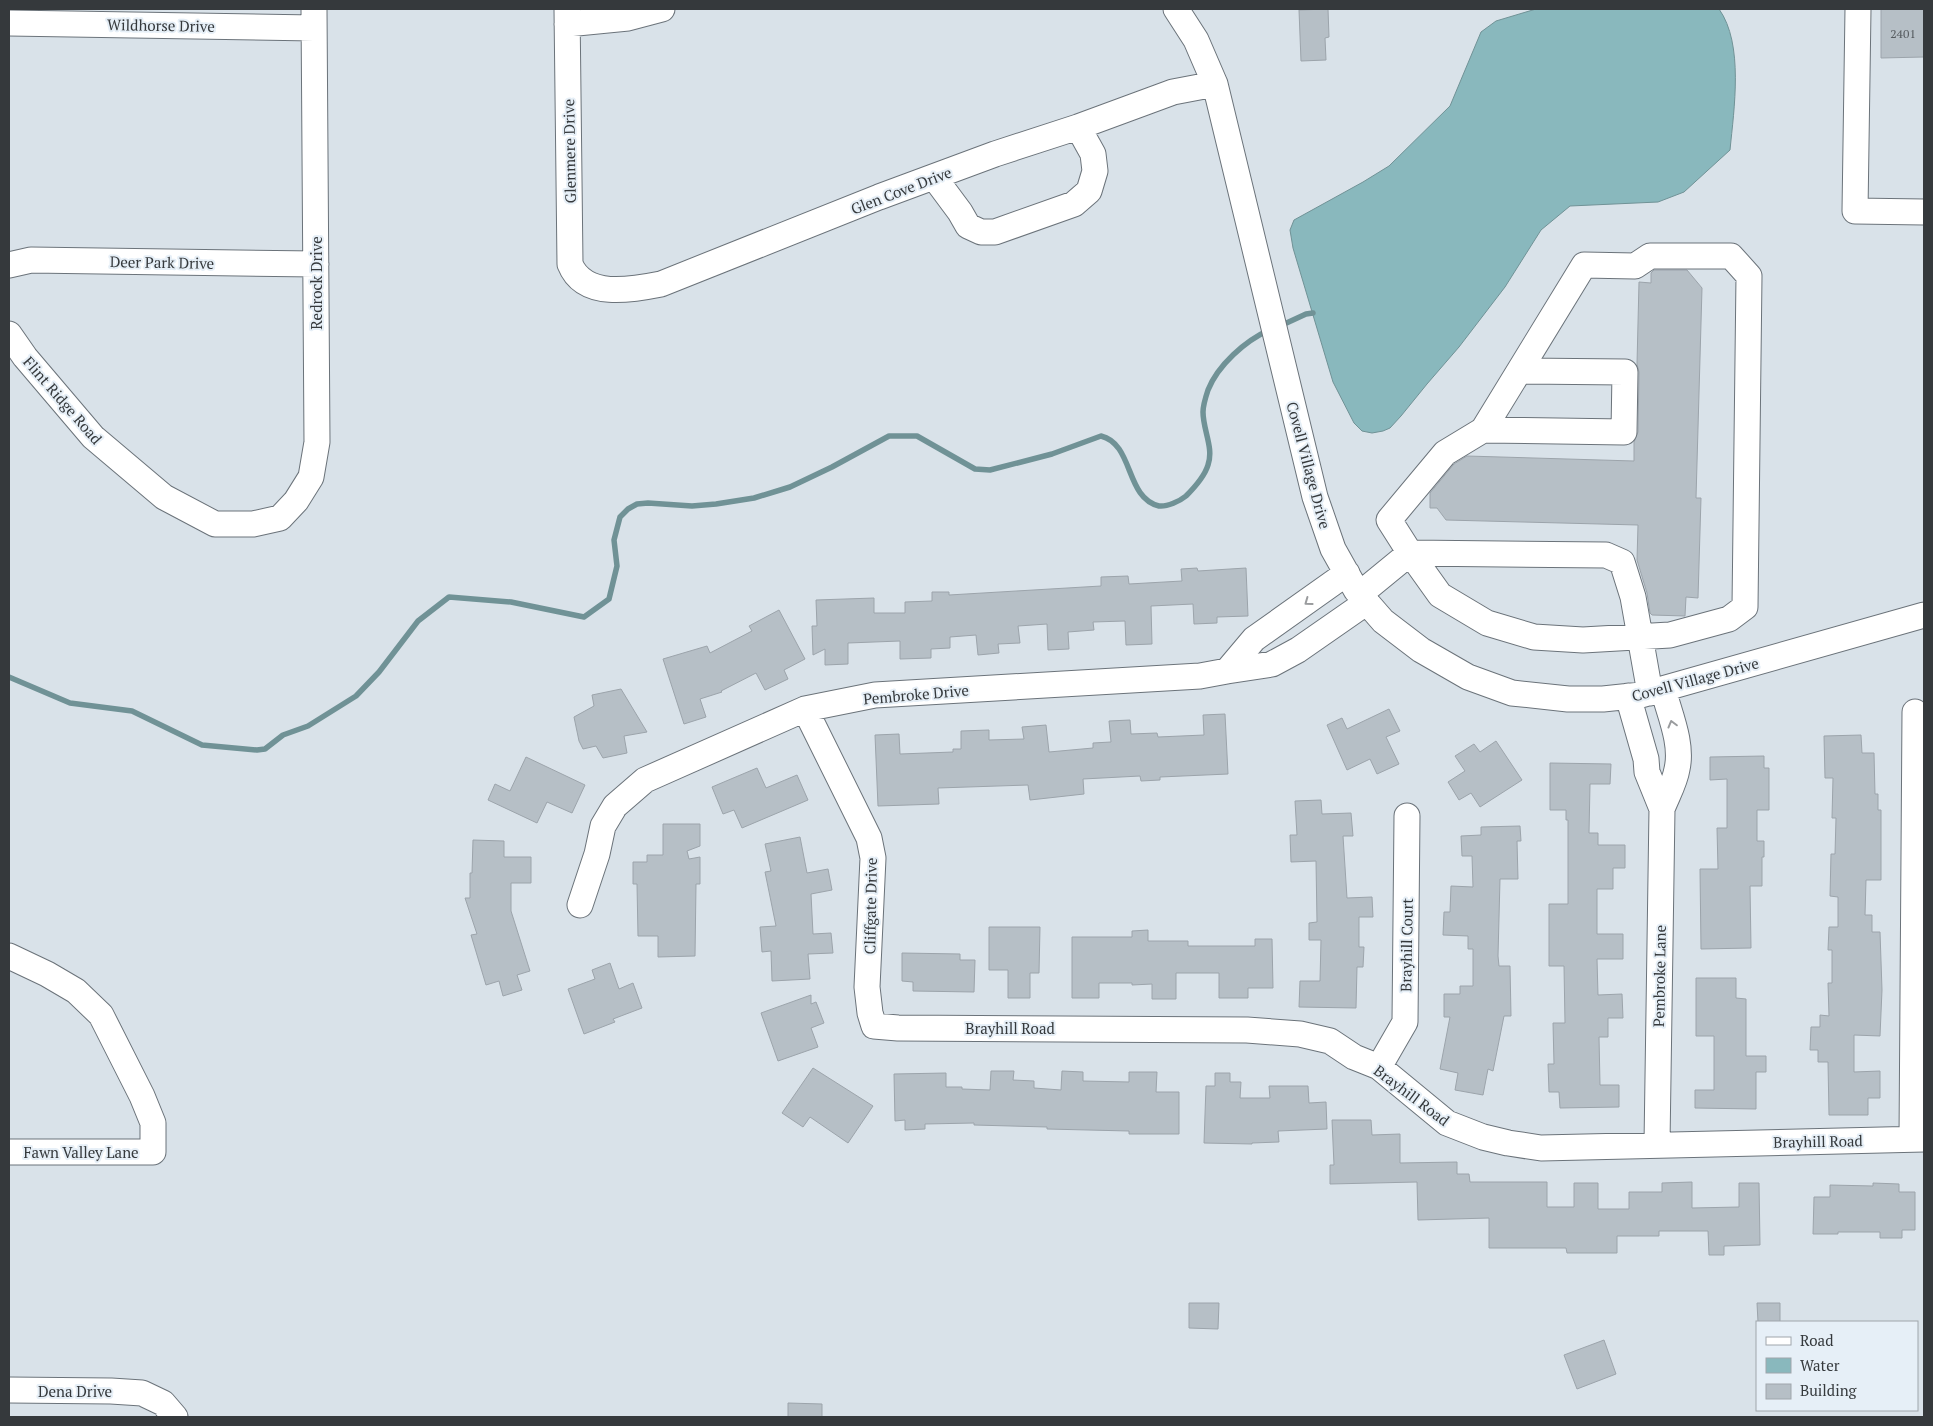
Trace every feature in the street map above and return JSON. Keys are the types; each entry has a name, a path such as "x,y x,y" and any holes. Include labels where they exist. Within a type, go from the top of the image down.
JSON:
{"street":[{"path":"567,16 628,18 662,9"},
{"name":"Covell Village Drive","path":"1176,9 1196,40 1215,84 1315,497 1333,548 1363,598 1383,621 1420,650 1468,676 1512,693 1568,699 1603,699 1647,693 1924,615"},
{"path":"1858,9 1855,211 1924,212"},
{"name":"Glenmere Drive","path":"567,16 570,264 574,274 588,284"},
{"name":"Wildhorse Drive","path":"9,23 314,18"},
{"name":"Redrock Drive","path":"253,524 280,518 296,502 311,476 317,442 314,18"},
{"name":"Glen Cove Drive","path":"588,284 609,290 632,290 661,284 995,154 1078,127 1174,92 1215,84"},
{"path":"934,177 968,226 981,232 995,232 1074,204 1089,191 1095,170 1093,154 1078,127"},
{"path":"1650,256 1731,256 1749,276 1745,607 1729,619 1670,635 1583,640 1534,637 1487,623 1440,595 1389,520 1445,453 1483,430 1584,265 1635,266 1650,256"},
{"name":"Deer Park Drive","path":"9,265 31,260 316,264"},
{"name":"Flint Ridge Road","path":"9,334 24,357 93,438 164,497 216,524 253,524"},
{"path":"1483,430 1624,432 1625,372 1520,371"},
{"path":"1410,553 1606,555 1622,562 1632,597 1647,693"},
{"name":"Pembroke Drive","path":"580,905 597,854 603,826 615,806 645,780 805,709 875,695 1200,676 1272,664 1298,650 1363,598 1410,553"},
{"path":"1227,671 1254,639 1347,573"},
{"path":"1278,623 1298,650"},
{"name":"Pembroke Lane","path":"1647,693 1676,736 1678,752 1678,769 1662,809 1657,1144"},
{"name":"Pembroke Lane","path":"1647,693 1647,772 1662,809"},
{"name":"Cliffgate Drive","path":"805,709 869,838 873,858 868,987 870,1013 874,1026"},
{"path":"1915,712 1918,1139"},
{"path":"1646,759 1678,752"},
{"name":"Brayhill Court","path":"1379,1067 1405,1022 1408,816"},
{"name":"Fawn Valley Lane","path":"9,956 47,974 76,991 101,1016 142,1096 153,1123 153,1152 9,1152"},
{"name":"Brayhill Road","path":"874,1026 898,1028 1247,1030 1300,1034 1330,1041 1354,1057 1379,1067 1447,1123 1483,1137 1508,1144 1541,1148 1918,1139"},
{"name":"Dena Drive","path":"9,1390 111,1390 142,1393 163,1403 176,1417"}],"water":[{"path":"1536,9 1719,9 1727,23 1735,58 1735,97 1730,150 1684,192 1658,202 1570,206 1541,230 1505,287 1459,347 1390,428 1372,433 1362,431 1354,423 1333,382 1293,248 1290,230 1294,220 1389,166 1450,106 1481,32 1496,21"}],"building":[{"path":"1328,9 1329,37 1325,38 1326,60 1301,61 1299,10"},
{"path":"1881,9 1924,9 1924,57 1881,58"},
{"path":"1654,270 1687,270 1702,288 1696,498 1701,498 1698,598 1686,597 1685,616 1652,615 1650,613 1647,593 1637,560 1638,525 1446,520 1437,508 1430,508 1430,493 1454,464 1467,456 1634,461 1634,442 1638,432 1639,282 1651,283 1651,273"},
{"path":"1197,568 1198,571 1246,568 1248,616 1217,617 1217,623 1194,624 1193,604 1151,606 1152,644 1126,645 1125,621 1093,622 1094,630 1068,632 1069,649 1048,650 1047,624 1018,626 1020,643 998,644 999,653 978,655 976,635 950,637 950,648 931,649 931,658 900,659 900,641 848,643 848,664 825,665 825,649 813,655 812,626 817,626 816,600 874,598 874,613 905,613 905,602 932,601 932,592 949,592 949,595 1101,586 1101,577 1128,576 1129,584 1182,581 1181,569"},
{"path":"779,610 805,659 784,670 788,679 765,690 756,673 722,692 700,699 706,717 684,724 663,659 707,646 710,653 752,631 749,626"},
{"path":"621,689 647,732 624,736 627,753 603,758 596,746 583,749 579,741 574,717 594,706 592,695"},
{"path":"1389,709 1400,731 1386,737 1399,764 1377,774 1370,759 1347,770 1327,725 1342,718 1347,729"},
{"path":"1225,714 1228,774 1160,777 1160,780 1141,781 1140,776 1083,779 1084,794 1030,800 1028,785 938,788 939,804 878,806 875,735 899,734 900,754 953,752 953,749 961,749 961,731 989,730 989,740 1024,739 1022,727 1046,725 1049,752 1093,748 1093,743 1111,742 1109,721 1130,720 1131,734 1157,733 1158,737 1204,735 1203,715"},
{"path":"1861,735 1862,753 1874,753 1875,794 1878,794 1878,810 1881,810 1881,880 1866,880 1865,915 1872,915 1872,932 1880,932 1882,990 1880,1036 1854,1035 1854,1072 1880,1071 1880,1098 1868,1098 1868,1115 1829,1115 1828,1062 1818,1062 1818,1050 1810,1050 1811,1027 1820,1027 1820,1015 1829,1016 1828,983 1832,983 1832,950 1828,950 1829,927 1838,927 1838,897 1830,896 1831,854 1835,854 1836,818 1832,818 1833,778 1825,778 1824,736"},
{"path":"1496,741 1522,780 1480,807 1471,793 1459,800 1448,782 1465,771 1455,756 1474,744 1480,752"},
{"path":"1764,756 1764,768 1769,768 1769,810 1757,810 1757,841 1764,841 1764,857 1762,857 1762,886 1750,886 1751,948 1701,949 1700,869 1718,869 1717,828 1727,828 1727,779 1710,780 1710,757"},
{"path":"526,757 585,785 572,813 547,802 537,823 488,800 495,784 510,791"},
{"path":"1550,763 1611,764 1610,784 1590,784 1589,833 1598,833 1598,845 1625,845 1625,868 1613,868 1613,889 1597,889 1597,934 1623,934 1623,959 1597,959 1598,995 1622,994 1623,1018 1608,1018 1608,1037 1599,1037 1600,1085 1619,1085 1619,1107 1560,1108 1559,1092 1549,1092 1548,1064 1554,1064 1553,1023 1565,1023 1564,966 1549,966 1549,904 1568,904 1568,820 1566,820 1566,810 1550,810"},
{"path":"757,768 766,788 797,775 808,800 742,828 734,810 723,814 712,787"},
{"path":"1321,800 1322,814 1351,813 1353,836 1343,836 1347,898 1372,897 1373,917 1359,917 1359,947 1364,947 1363,967 1357,967 1356,1008 1299,1007 1300,981 1320,981 1321,940 1309,940 1309,923 1317,922 1316,861 1291,862 1290,835 1297,835 1295,801"},
{"path":"663,824 700,824 700,846 687,851 689,859 700,857 700,884 696,884 695,956 658,957 658,936 638,936 637,884 633,884 633,862 647,862 647,855 663,855"},
{"path":"1520,826 1521,841 1517,841 1518,879 1500,879 1498,956 1499,966 1510,966 1511,1016 1504,1016 1493,1071 1488,1069 1483,1095 1455,1090 1458,1073 1440,1069 1450,1017 1444,1017 1444,994 1460,994 1460,986 1473,986 1473,949 1468,949 1468,936 1443,935 1444,912 1450,912 1451,886 1473,887 1472,856 1462,856 1461,836 1481,835 1481,827"},
{"path":"800,837 807,873 828,869 832,890 811,894 813,934 831,933 833,953 808,954 810,979 772,981 771,951 762,952 760,927 776,926 765,872 771,871 765,844"},
{"path":"473,840 504,841 504,857 531,857 531,883 511,883 511,911 530,971 517,975 522,990 503,996 499,981 486,985 471,935 477,934 465,898 470,898"},
{"path":"989,927 1040,927 1039,973 1030,973 1030,998 1008,998 1008,970 989,970"},
{"path":"1148,930 1148,941 1188,941 1188,946 1255,946 1255,939 1272,939 1273,988 1248,988 1248,998 1219,998 1219,973 1176,973 1176,999 1152,999 1152,984 1132,985 1132,983 1099,983 1099,998 1072,998 1072,937 1132,937 1132,931"},
{"path":"902,953 960,954 960,960 975,960 974,992 913,991 913,982 902,981"},
{"path":"610,963 619,989 633,983 642,1008 613,1019 615,1022 584,1034 568,989 595,979 592,970"},
{"path":"1696,978 1736,978 1736,998 1746,999 1746,1056 1766,1056 1766,1072 1756,1072 1756,1109 1695,1108 1695,1090 1714,1090 1714,1036 1696,1036"},
{"path":"811,995 811,1004 816,1002 824,1023 811,1028 818,1047 778,1061 761,1013"},
{"path":"813,1068 873,1106 848,1143 810,1117 803,1127 782,1113"},
{"path":"991,1071 1014,1071 1013,1080 1034,1081 1034,1088 1061,1090 1062,1071 1083,1072 1083,1081 1129,1082 1129,1072 1157,1072 1156,1092 1179,1092 1179,1134 1129,1134 1129,1131 1047,1129 1047,1127 974,1125 974,1123 925,1124 925,1129 905,1130 905,1120 895,1121 894,1074 946,1073 946,1087 990,1090"},
{"path":"1215,1073 1230,1073 1230,1082 1241,1082 1240,1098 1270,1098 1269,1086 1308,1086 1309,1103 1326,1102 1327,1129 1278,1131 1279,1142 1252,1144 1204,1143 1206,1086 1215,1086"},
{"path":"1332,1120 1371,1120 1372,1135 1400,1134 1400,1163 1457,1162 1457,1174 1469,1174 1470,1182 1547,1182 1547,1207 1574,1207 1574,1183 1598,1183 1598,1209 1629,1209 1629,1192 1662,1192 1662,1183 1692,1182 1692,1208 1739,1207 1739,1183 1759,1183 1760,1245 1724,1246 1724,1255 1709,1255 1708,1231 1659,1231 1659,1236 1617,1236 1617,1253 1567,1253 1566,1248 1489,1248 1489,1218 1418,1220 1417,1182 1330,1184 1330,1165 1334,1165"},
{"path":"1873,1183 1899,1184 1899,1192 1915,1192 1915,1230 1902,1230 1902,1238 1880,1238 1880,1232 1813,1234 1814,1197 1830,1197 1830,1185 1873,1186"},
{"path":"1189,1303 1219,1303 1218,1329 1189,1328"},
{"path":"1757,1303 1780,1303 1780,1321 1758,1321"},
{"path":"1604,1340 1616,1374 1577,1389 1564,1355"},
{"path":"788,1403 822,1404 822,1417 788,1417"}],"waterway":[{"path":"1280,326 1306,314 1313,313"},
{"path":"9,677 70,703 132,711 202,745 257,750 265,749 283,735 308,726 356,696 379,672 418,621 449,597 511,602 584,617 609,599 617,566 614,540 620,517 628,509 637,504 648,503 692,506 754,498 790,487 889,436 917,436 975,469 990,470 1052,454 1101,436 1112,441 1119,449 1140,493 1148,501 1159,506 1169,505 1186,496 1207,469 1210,452 1203,412 1206,395 1218,372 1242,347 1269,330"}]}
